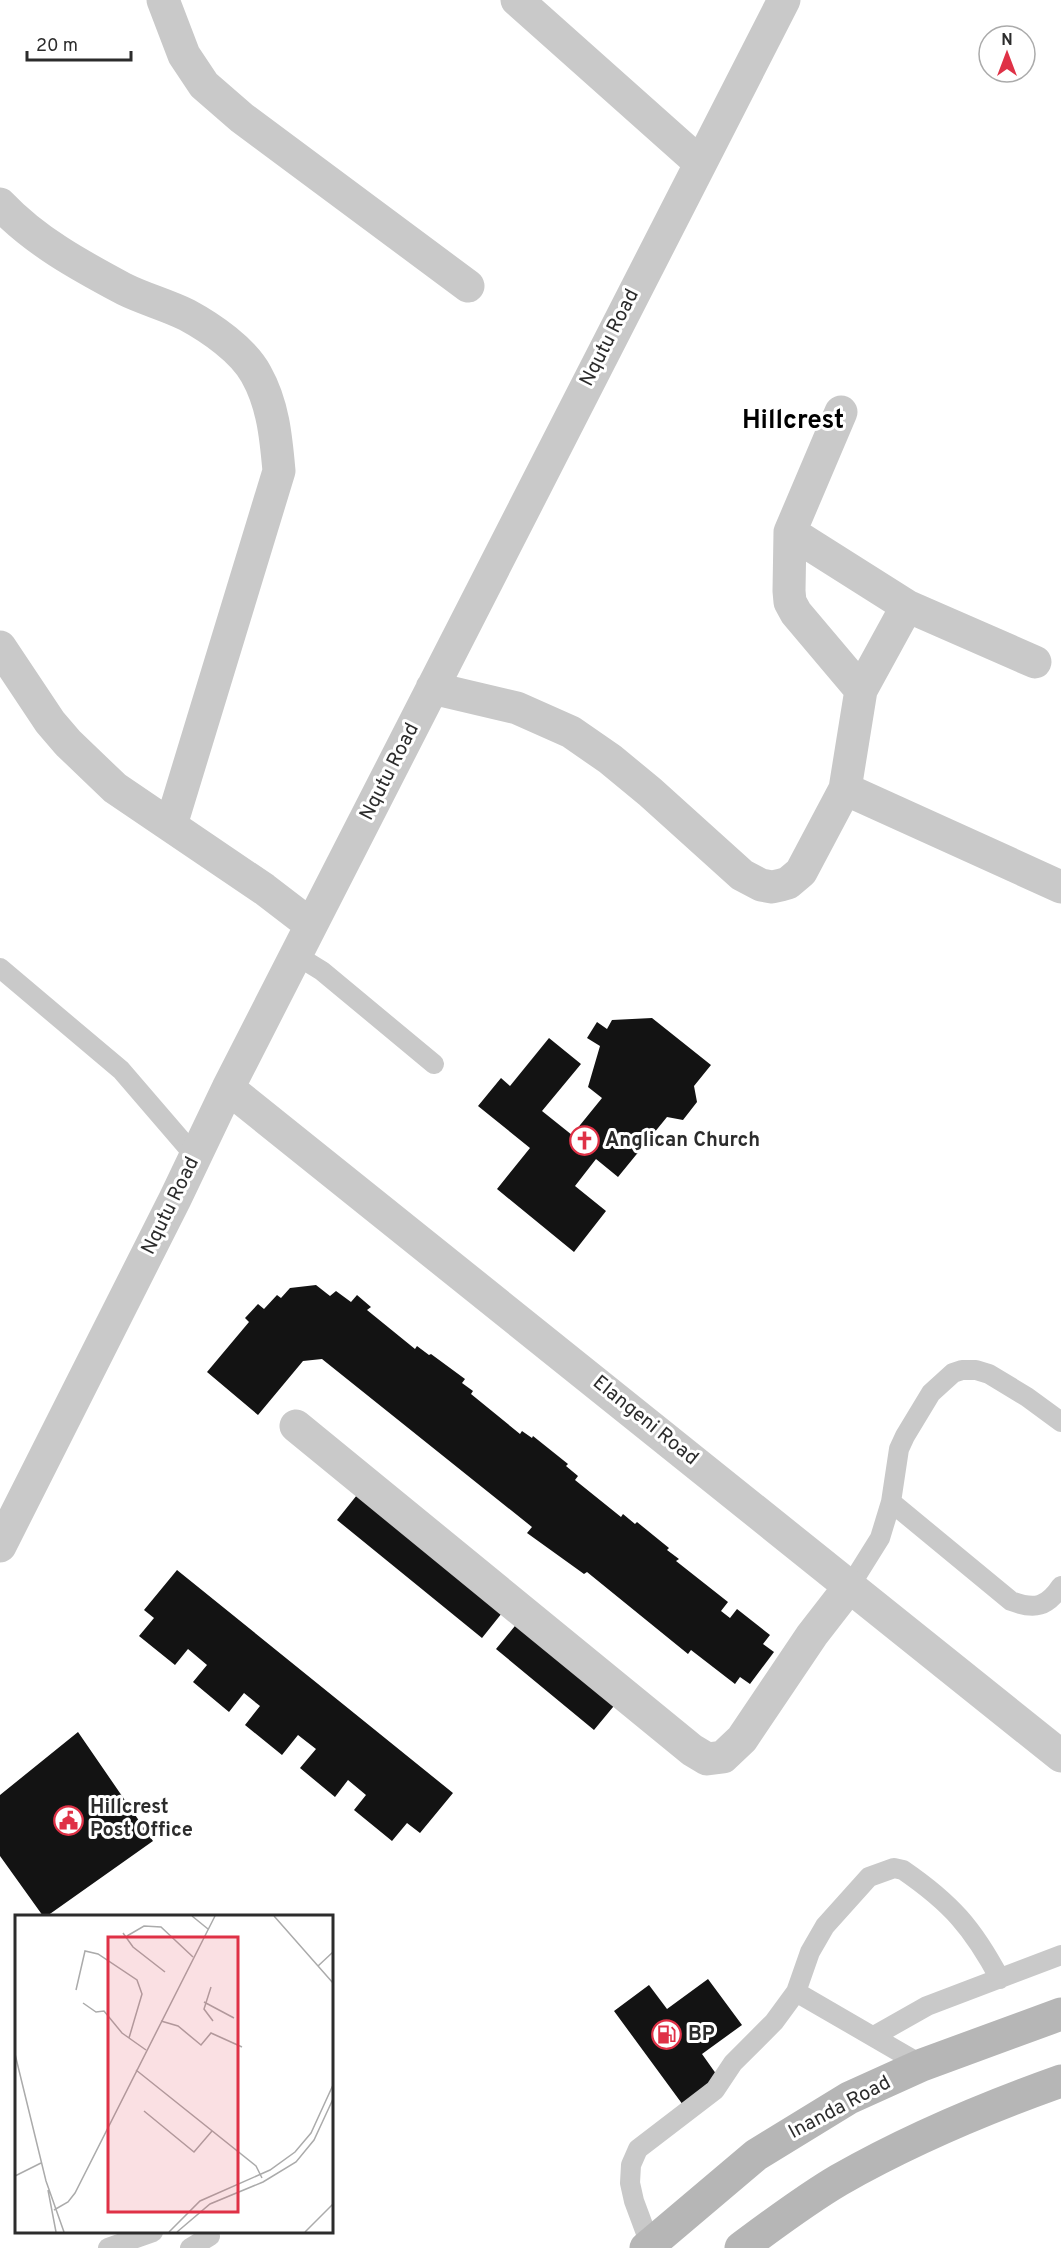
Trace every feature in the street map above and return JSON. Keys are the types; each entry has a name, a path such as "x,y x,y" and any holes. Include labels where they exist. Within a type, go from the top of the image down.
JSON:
{"main road":[{"name":"Inanda Road","path":"648,2246 756,2156 849,2098 922,2065 1061,2014"},
{"path":"741,2248 837,2181 1001,2102 1061,2081"}],"street":[{"path":"163,0 184,55 204,85 242,118 468,286"},
{"path":"517,0 700,163"},
{"name":"Nqutu Road","path":"0,1546 175,1199 228,1088 784,0"},
{"path":"0,204 20,225 45,244 126,290 188,315 218,336 255,371 266,393 273,423 279,471 171,825"},
{"path":"841,412 790,532 788,584 792,606 861,690"},
{"path":"790,532 907,606 1035,662"},
{"path":"432,688 517,708 571,732 610,759 650,792 742,875 760,885 772,887 788,883 801,872 845,789 861,690 907,606"},
{"path":"0,647 50,722 68,743 115,788 264,889 311,926"},
{"path":"845,789 1061,887"},
{"name":"Elangeni Road","path":"228,1088 1061,1756"},
{"path":"296,1425 692,1750 707,1758 723,1757 742,1740 812,1635 850,1586"}],"lane":[{"path":"296,955 322,971 434,1064"},
{"path":"0,968 121,1070 195,1156"},
{"path":"850,1586 880,1538 891,1502 899,1449 931,1393 954,1373 962,1370 976,1370 989,1374 1027,1397 1061,1422"},
{"path":"891,1502 1011,1601 1025,1606 1036,1606 1053,1597 1061,1586"},
{"path":"648,2246 630,2182 631,2165 638,2149 715,2090 733,2063 774,2022 796,1992 810,1952 825,1926 869,1877 894,1868 903,1870 951,1908 971,1930 1000,1979"},
{"path":"874,2036 927,2006 1061,1956"},
{"path":"796,1992 922,2065"},
{"path":"108,2248 152,2238"},
{"path":"190,2248 212,2238"}],"building":[{"name":"Anglican Church","path":"652,1018 711,1065 694,1086 697,1102 683,1120 667,1117 618,1177 596,1159 575,1186 606,1211 574,1252 497,1189 530,1148 478,1106 501,1078 510,1086 549,1038 581,1064 542,1111 572,1135 602,1098 588,1087 600,1046 587,1038 597,1022 607,1029 612,1020"},
{"path":"316,1285 330,1296 336,1291 351,1302 357,1295 371,1307 367,1310 415,1349 417,1346 429,1355 431,1354 465,1379 462,1383 473,1391 471,1394 520,1434 522,1431 532,1438 533,1436 568,1464 566,1466 578,1476 575,1480 621,1517 623,1514 635,1524 637,1522 669,1548 667,1550 679,1559 676,1561 728,1602 721,1611 730,1618 737,1609 770,1635 763,1644 774,1652 750,1684 740,1677 735,1684 691,1650 688,1654 587,1572 584,1574 527,1533 532,1527 322,1359 303,1361 258,1415 207,1372 249,1322 245,1318 258,1304 264,1309 277,1295 281,1298 290,1288"},
{"path":"361,1490 506,1608 482,1638 337,1520"},
{"path":"177,1570 453,1793 420,1833 407,1823 392,1841 354,1810 366,1795 348,1780 335,1797 300,1768 316,1749 298,1735 282,1755 245,1725 260,1706 244,1693 229,1712 193,1682 207,1665 188,1649 175,1665 139,1636 154,1618 144,1610"},
{"path":"519,1621 618,1701 594,1730 496,1649"},
{"name":"Hillcrest Post Office","path":"78,1732 153,1841 48,1915 42,1915 0,1856 0,1795"},
{"path":"708,1979 742,2025 702,2054 719,2078 683,2105 614,2011 649,1985 667,2009"}],"place":[{"name":"Anglican Church","path":"584,1141"},
{"name":"Hillcrest Post Office","path":"69,1820"},
{"name":"BP","path":"667,2035"}],"district":[{"name":"Hillcrest","path":"793,421"}]}
